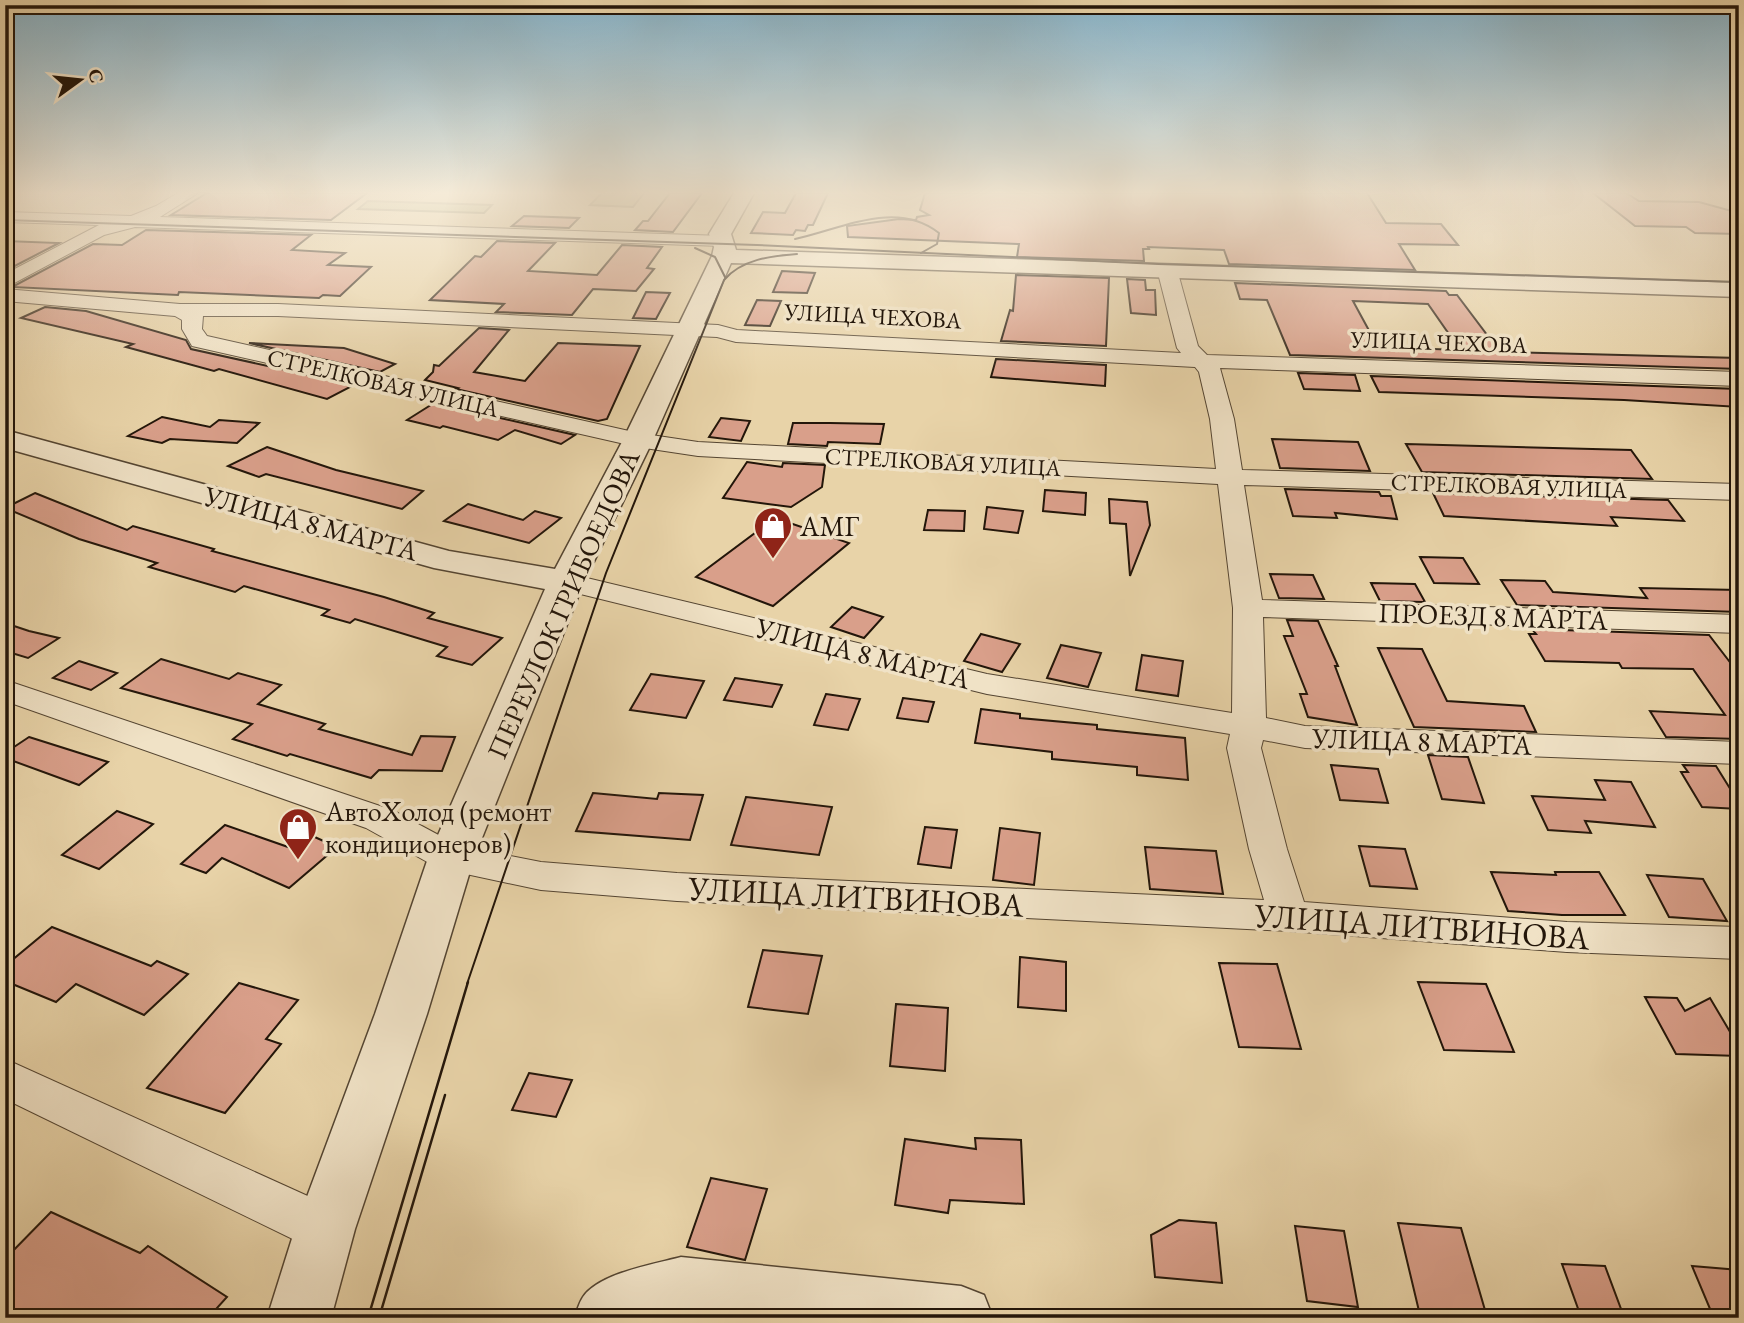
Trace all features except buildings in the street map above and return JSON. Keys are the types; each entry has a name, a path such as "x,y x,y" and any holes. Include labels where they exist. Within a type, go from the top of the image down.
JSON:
{"street":[{"path":"5,282 55,255"},
{"name":"ПЕРЕУЛОК ГРИБОЕДОВА","path":"299,1318 325,1229 401,1014 547,577 638,440 720,255"},
{"path":"843,255 1168,273 1739,290"},
{"path":"1168,273 1188,348 1210,370 1214,382 1230,466 1248,608 1249,726 1244,748 1268,849 1289,916"},
{"name":"УЛИЦА ЧЕХОВА","path":"5,295 180,310 278,310 718,331 736,336 1200,361 1739,379"},
{"name":"СТРЕЛКОВАЯ УЛИЦА","path":"180,310 193,317 192,329 200,341 638,440 698,450 1230,477 1739,492"},
{"name":"УЛИЦА 8 МАРТА","path":"5,439 446,561 547,577 621,593 987,684 1306,737 1739,753"},
{"name":"ПРОЕЗД 8 МАРТА","path":"1248,608 1739,624"},
{"name":"УЛИЦА ЛИТВИНОВА","path":"5,690 379,819 451,858 507,867 541,876 677,887 1289,916 1567,937 1739,943"},
{"path":"5,1078 325,1229"},
{"path":"606,1318 627,1303 681,1288 961,1318"}],"tram line":[{"path":"710,255 715,257 725,277"},
{"path":"467,984 606,573 724,280 748,263 791,255"},
{"path":"963,255 1158,264 1739,282"},
{"path":"368,1318 468,982"},
{"path":"379,1318 445,1095"}],"place":[{"name":"АМГ","path":"773,560"},
{"name":"АвтоХолод (ремонт кондиционеров)","path":"298,861"}]}
